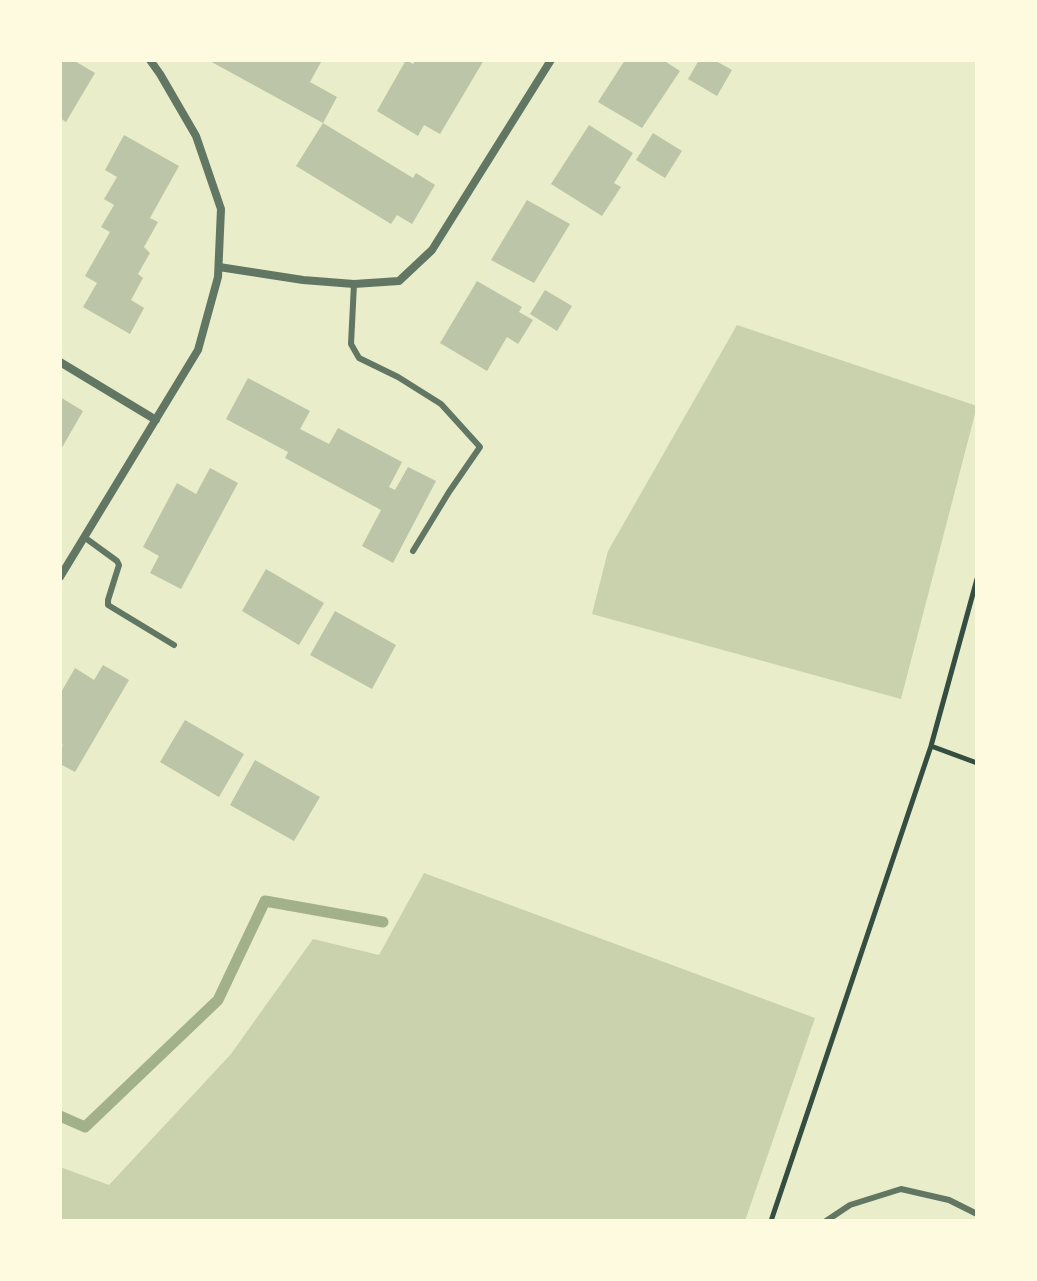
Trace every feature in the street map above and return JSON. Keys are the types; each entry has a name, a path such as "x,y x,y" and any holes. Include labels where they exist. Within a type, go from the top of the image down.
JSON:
{"street":[{"path":"60,577 198,350 218,277 221,209 196,136 150,60"},
{"path":"219,267 303,280 354,284 399,281 432,250 551,60"},
{"path":"60,362 156,420"}],"lane":[{"path":"354,284 351,344 359,358 398,377 441,404 480,447 413,551"},
{"path":"84,537 119,565 108,605 174,645"},
{"path":"826,1221 850,1205 901,1189 949,1200 977,1214"}],"path":[{"path":"771,1221 931,746 977,579"},
{"path":"931,746 977,763"}],"green space":[{"path":"737,325 977,406 901,699 592,614 608,551"},
{"path":"424,873 815,1018 745,1221 60,1221 60,1167 109,1185 231,1054 313,939 379,955"}],"building":[{"path":"60,60 73,60 95,73 66,122 60,118"},
{"path":"208,60 318,60 321,62 310,82 337,97 323,123"},
{"path":"406,60 413,64 416,60 484,60 440,134 424,125 418,136 377,111"},
{"path":"625,60 663,60 680,71 642,128 598,102"},
{"path":"699,60 714,60 732,70 717,96 688,79"},
{"path":"323,123 413,178 416,173 435,185 412,224 397,215 391,224 296,166"},
{"path":"589,125 633,153 614,183 621,187 602,216 551,184"},
{"path":"653,133 682,151 665,178 636,160"},
{"path":"124,135 179,166 150,218 158,222 144,247 150,253 138,274 143,278 131,300 144,308 130,334 83,307 97,283 85,276 110,232 101,227 114,205 104,199 117,177 105,170"},
{"path":"527,200 570,224 534,283 491,260"},
{"path":"477,281 522,307 519,312 533,320 518,344 507,337 487,371 440,343"},
{"path":"545,290 572,306 557,331 530,314"},
{"path":"248,378 310,411 300,429 329,444 338,428 402,462 389,487 395,490 408,467 436,481 393,563 362,546 381,510 285,458 288,452 226,419"},
{"path":"60,397 83,411 60,451"},
{"path":"210,468 238,483 181,589 150,573 159,556 143,547 177,483 196,494"},
{"path":"266,569 324,603 299,645 242,611"},
{"path":"335,611 396,645 372,689 310,655"},
{"path":"103,665 129,680 75,772 60,764 63,745 60,743 60,694 75,668 94,680"},
{"path":"185,720 244,754 219,797 160,762"},
{"path":"255,760 320,797 294,841 230,805"}],"waterway":[{"path":"60,1116 85,1127 218,1000 265,901 383,922"}]}
